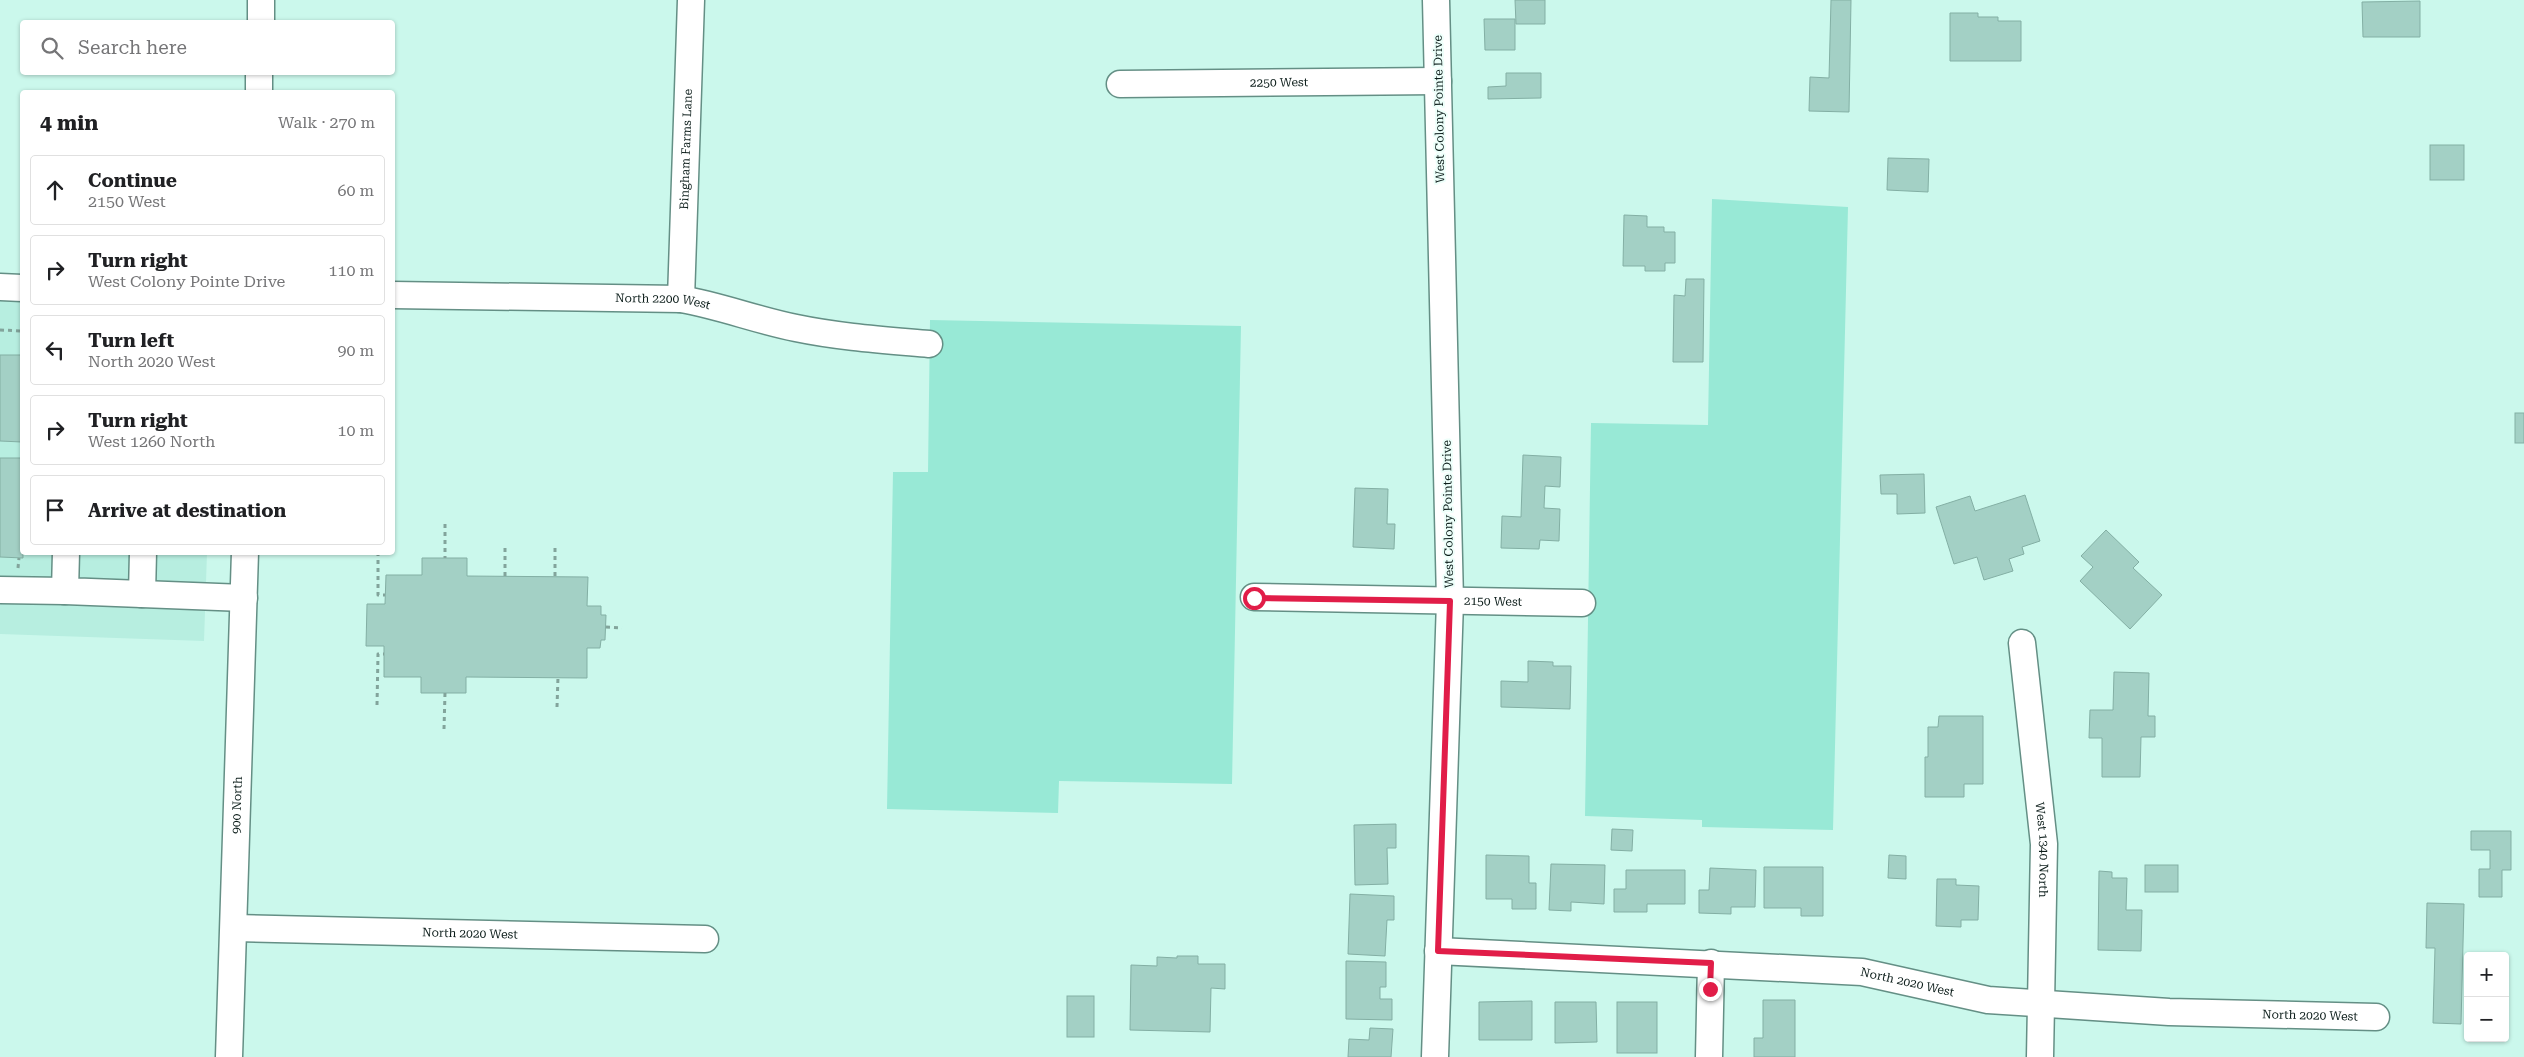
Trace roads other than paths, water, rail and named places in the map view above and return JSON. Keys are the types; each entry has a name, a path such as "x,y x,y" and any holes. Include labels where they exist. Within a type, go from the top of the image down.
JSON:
{"street":[{"path":"261,0 261,20"},
{"name":"Bingham Farms Lane","path":"681,299 691,0"},
{"name":"West Colony Pointe Drive","path":"1435,1057 1450,601 1436,0"},
{"path":"259,75 259,90"},
{"name":"2250 West","path":"1120,84 1438,81"},
{"path":"0,288 20,288"},
{"name":"North 2200 West","path":"395,295 681,299 720,306 796,328 872,339 929,344"},
{"path":"65,592 66,555"},
{"path":"142,594 143,555"},
{"name":"900 North","path":"229,1057 235,928 245,555"},
{"path":"0,590 244,598"},
{"name":"2150 West","path":"1254,598 1582,603"},
{"name":"West 1340 North","path":"2022,643 2044,844 2040,1057"},
{"name":"North 2020 West","path":"235,928 705,939"},
{"name":"North 2020 West","path":"1438,951 1711,963 1862,972 1988,1000 2169,1012 2376,1017"},
{"path":"1709,1057 1711,963"}]}
